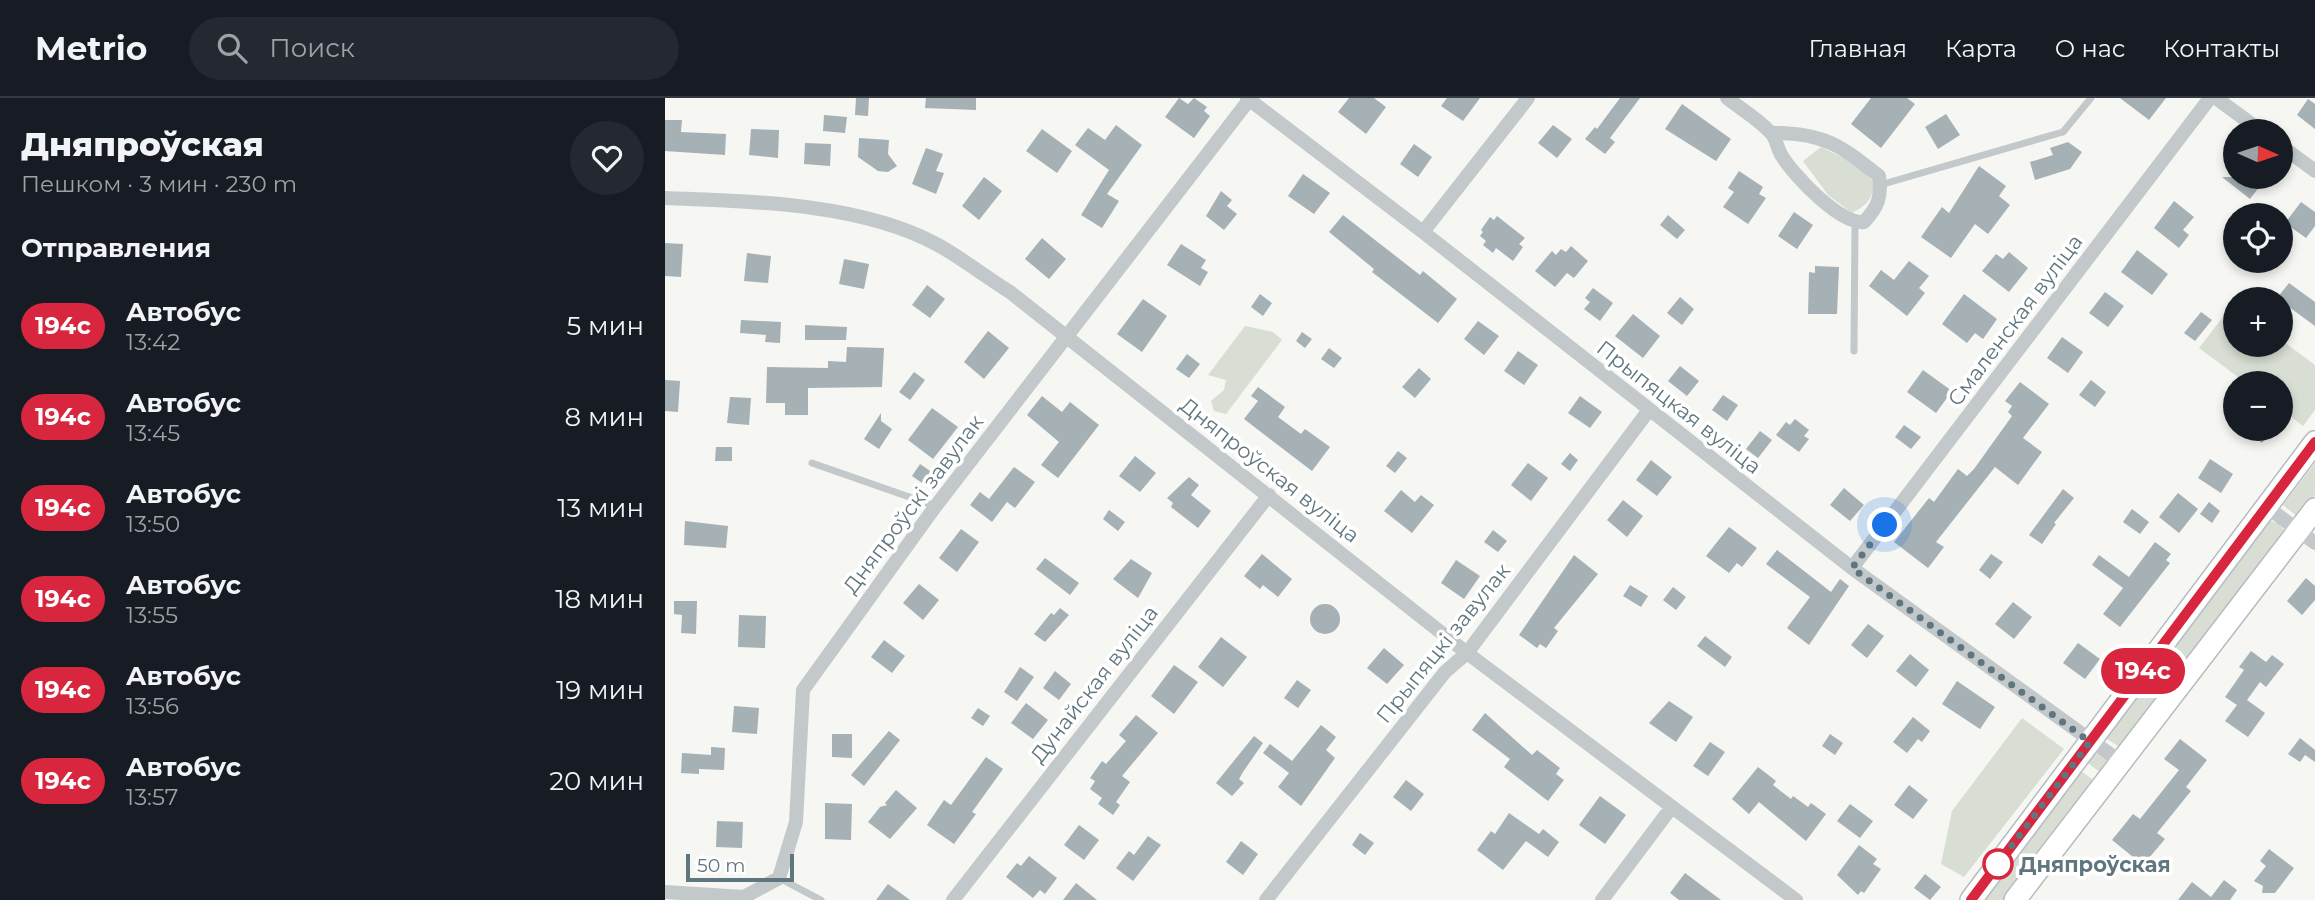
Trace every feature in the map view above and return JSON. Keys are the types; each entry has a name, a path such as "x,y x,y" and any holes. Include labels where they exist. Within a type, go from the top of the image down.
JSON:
{"street":[{"path":"1423,232 1528,98"},
{"path":"1727,98 1773,133 1821,137 1840,145 1879,176 1881,192 1876,208 1864,222 1855,223 1844,218 1795,174 1780,154 1773,133"},
{"name":"Смаленская вуліца","path":"1852,568 2210,98"},
{"path":"2216,98 2245,119"},
{"name":"Прыпяцкая вуліца","path":"1248,99 1423,232 1852,568 2122,763"},
{"name":"Дняпроўскі завулак","path":"779,878 796,822 803,690 935,507 1248,99"},
{"path":"2293,155 2315,171"},
{"name":"Дняпроўская вуліца","path":"665,198 831,212 880,222 936,244 1010,292 1467,653 1796,900"},
{"name":"Прыпяцкі завулак","path":"1266,900 1445,672 1467,653 1649,410"},
{"path":"1971,900 2315,442"},
{"name":"Дунайская вуліца","path":"953,900 1269,495"},
{"path":"2267,507 2307,537"},
{"path":"2015,900 2122,763 2307,537 2315,509"},
{"path":"1602,900 1671,808"},
{"path":"665,892 744,897 779,878"}],"lane":[{"path":"1880,185 2063,132 2091,98"},
{"path":"1854,351 1855,223"},
{"path":"812,463 935,507"},
{"path":"779,878 821,900"}],"shaded area":[{"path":"1821,147 1858,165 1874,183 1868,201 1861,208 1852,213 1828,195 1803,161"},
{"path":"2223,317 2223,357 2293,357 2293,349 2315,365 2315,410 2303,426 2293,418 2293,371 2230,371 2199,348"},
{"path":"1245,326 1273,332 1282,340 1226,414 1214,411 1211,401 1224,390 1226,380 1208,375"},
{"path":"2315,463 2315,495 2298,517 2283,505"},
{"path":"2269,520 2279,524 2286,533 2121,748 2104,737"},
{"path":"2022,718 2064,749 1964,877 1941,864 1952,811"},
{"path":"2094,752 2107,761 2104,775 2085,761"},
{"path":"2081,771 2096,782 2005,900 1982,900"}],"building":[{"path":"856,98 869,98 868,116 855,115"},
{"path":"926,98 976,98 976,110 925,108"},
{"path":"1179,98 1188,104 1194,98 1207,107 1204,111 1210,116 1194,138 1165,117"},
{"path":"1349,98 1374,98 1386,107 1366,134 1338,112"},
{"path":"1447,98 1480,98 1463,121 1441,106"},
{"path":"1620,98 1640,98 1610,138 1615,142 1605,154 1585,139 1595,127 1597,129"},
{"path":"1871,98 1907,98 1915,104 1881,148 1851,124"},
{"path":"2120,98 2166,98 2149,120"},
{"path":"2308,99 2315,104 2315,129 2297,115"},
{"path":"1682,104 1731,139 1716,161 1665,129"},
{"path":"1946,114 1960,135 1938,149 1925,127"},
{"path":"824,115 847,117 845,133 823,131"},
{"path":"665,120 682,120 681,132 726,134 725,155 665,151"},
{"path":"1116,125 1142,145 1107,194 1119,201 1102,228 1081,215 1109,170 1075,145 1088,128 1105,140"},
{"path":"1553,125 1572,139 1557,158 1538,143"},
{"path":"751,129 779,130 778,158 749,155"},
{"path":"1042,129 1072,151 1057,173 1026,151"},
{"path":"859,138 889,140 888,154 897,166 888,172 878,171 858,157"},
{"path":"2068,142 2082,152 2070,169 2035,180 2030,162 2053,155 2050,148"},
{"path":"805,143 831,144 830,166 804,164"},
{"path":"1414,144 1432,157 1418,177 1400,164"},
{"path":"926,148 943,154 936,171 944,173 936,194 912,184"},
{"path":"1979,166 2006,186 1999,196 2010,205 1988,234 1975,224 1951,258 1921,237 1942,207 1949,213"},
{"path":"1739,171 1763,187 1759,194 1766,198 1748,224 1723,207 1734,192 1728,188"},
{"path":"1303,174 1330,193 1314,214 1288,196"},
{"path":"984,177 1002,191 979,220 962,206"},
{"path":"2237,189 2258,189 2250,199"},
{"path":"1221,191 1232,200 1227,206 1237,214 1224,230 1206,216"},
{"path":"2174,201 2194,217 2183,230 2189,235 2179,248 2154,228"},
{"path":"2301,202 2315,212 2315,226 2306,238 2293,229 2293,212"},
{"path":"1794,212 1813,225 1797,249 1778,236"},
{"path":"1343,215 1420,275 1423,271 1457,299 1438,323 1372,272 1374,269 1329,232"},
{"path":"1668,215 1685,230 1677,239 1660,225"},
{"path":"1497,216 1525,238 1519,244 1523,247 1513,261 1496,248 1493,253 1483,245 1486,241 1480,236 1483,232 1481,230 1490,217 1494,220"},
{"path":"1042,238 1066,259 1049,279 1025,259"},
{"path":"665,243 683,244 681,277 665,276"},
{"path":"1181,244 1206,260 1201,268 1208,272 1200,286 1167,265"},
{"path":"1571,246 1588,261 1574,278 1567,273 1555,287 1535,271 1552,251 1556,255 1561,249 1566,252"},
{"path":"2137,250 2168,274 2152,295 2121,272"},
{"path":"2009,252 2028,268 2009,292 1982,271 1996,254 2003,259"},
{"path":"747,253 771,256 768,283 744,281"},
{"path":"844,259 869,264 864,289 839,284"},
{"path":"1909,261 1929,276 1919,288 1925,293 1907,316 1869,286 1881,270 1894,280"},
{"path":"1815,266 1839,267 1837,314 1808,314 1809,272 1815,273"},
{"path":"2289,283 2315,302 2315,326 2293,310 2293,287 2286,287"},
{"path":"927,285 945,299 930,318 912,305"},
{"path":"1593,288 1613,303 1600,321 1584,309 1590,302 1585,298"},
{"path":"2105,292 2124,306 2108,327 2089,313"},
{"path":"1260,294 1272,303 1263,316 1251,307"},
{"path":"1964,294 1997,319 1983,339 1975,333 1967,343 1942,324"},
{"path":"1680,297 1694,309 1682,325 1667,313"},
{"path":"1143,299 1167,316 1142,352 1117,334"},
{"path":"2201,312 2212,320 2195,341 2184,333"},
{"path":"1633,314 1660,336 1643,358 1615,336"},
{"path":"741,320 781,322 780,343 765,342 766,335 740,333"},
{"path":"1478,321 1499,336 1484,355 1464,339"},
{"path":"805,325 847,327 846,340 805,340"},
{"path":"988,331 1009,348 984,379 964,362"},
{"path":"1302,332 1312,339 1305,348 1296,341"},
{"path":"2062,337 2083,352 2068,373 2047,358"},
{"path":"847,347 884,348 882,387 808,388 808,415 785,415 785,403 766,403 767,367 828,368 828,361 846,362"},
{"path":"1329,348 1342,358 1334,368 1321,359"},
{"path":"1518,351 1538,365 1524,385 1504,371"},
{"path":"1187,354 1200,364 1189,378 1176,369"},
{"path":"1680,366 1699,381 1687,396 1668,381"},
{"path":"1419,368 1431,379 1415,398 1402,387"},
{"path":"1923,370 1952,391 1936,413 1907,392"},
{"path":"914,372 925,380 910,400 899,392"},
{"path":"665,380 680,381 678,412 665,411"},
{"path":"2091,380 2106,392 2095,407 2079,395"},
{"path":"2020,382 2049,404 2023,438 2042,452 2018,485 1995,467 1936,542 1944,547 1928,568 1894,542 1929,498 1934,502 1958,469 1967,476 1974,469 2012,416 2008,412 2012,406 2005,401"},
{"path":"1258,387 1285,407 1278,417 1301,434 1305,429 1330,447 1312,471 1244,419 1258,401 1251,396"},
{"path":"1723,395 1738,405 1727,421 1712,410"},
{"path":"1042,396 1062,412 1070,402 1099,425 1058,478 1041,465 1059,442 1027,415"},
{"path":"1580,396 1602,412 1590,428 1568,413"},
{"path":"730,397 751,398 749,425 727,423"},
{"path":"932,408 958,427 933,459 908,440"},
{"path":"881,413 881,421 892,429 879,449 864,439"},
{"path":"1795,419 1809,430 1804,436 1809,439 1799,452 1776,435 1786,422 1790,425"},
{"path":"1904,425 1921,437 1911,449 1895,437"},
{"path":"1760,431 1772,440 1758,458 1746,449"},
{"path":"716,447 732,447 732,461 715,461"},
{"path":"1398,451 1407,458 1395,473 1386,466"},
{"path":"1570,453 1578,460 1570,471 1561,464"},
{"path":"1135,456 1156,473 1140,492 1119,476"},
{"path":"2210,459 2233,474 2221,493 2198,478"},
{"path":"1651,460 1672,477 1657,496 1636,480"},
{"path":"1528,463 1548,478 1531,501 1511,485"},
{"path":"920,464 936,475 928,487 912,476"},
{"path":"1014,467 1035,482 1015,508 1007,502 992,522 970,505 980,492 989,499"},
{"path":"1189,477 1199,485 1191,495 1211,511 1198,528 1171,507 1173,503 1167,498"},
{"path":"1844,488 1864,505 1850,521 1830,505"},
{"path":"2063,489 2074,498 2054,523 2056,524 2042,544 2029,535"},
{"path":"1401,490 1415,502 1421,495 1434,505 1412,533 1384,511"},
{"path":"2178,493 2198,509 2179,533 2159,517"},
{"path":"1623,500 1643,516 1627,537 1607,520"},
{"path":"2209,502 2220,511 2212,523 2200,514"},
{"path":"2132,509 2149,522 2140,534 2123,522"},
{"path":"1109,510 1125,522 1118,531 1103,519"},
{"path":"685,521 728,526 726,548 684,545"},
{"path":"1729,527 1757,548 1742,567 1737,563 1729,573 1706,556"},
{"path":"961,529 979,542 957,572 939,558"},
{"path":"1493,530 1507,541 1498,552 1484,542"},
{"path":"2155,542 2171,554 2166,560 2170,563 2120,627 2103,614 2123,588 2092,565 2099,555 2129,577"},
{"path":"1777,550 1831,592 1840,579 1849,586 1809,645 1787,628 1810,597 1766,564"},
{"path":"1262,554 1292,579 1278,597 1263,585 1260,589 1244,576"},
{"path":"1991,554 2003,562 1990,579 1979,570"},
{"path":"1574,555 1598,574 1554,628 1558,631 1546,648 1540,644 1537,648 1519,635"},
{"path":"1045,558 1079,583 1070,595 1036,569"},
{"path":"1131,559 1152,573 1138,598 1113,579"},
{"path":"1456,560 1480,576 1464,599 1441,583"},
{"path":"2306,578 2315,586 2315,600 2302,615 2287,601"},
{"path":"919,584 939,600 923,620 903,603"},
{"path":"1630,585 1648,596 1641,607 1623,596"},
{"path":"1673,587 1686,597 1676,610 1663,600"},
{"path":"674,601 697,601 696,634 681,633 682,615 674,614"},
{"path":"2013,602 2032,617 2014,639 1995,624"},
{"path":"1325,604 1336,608 1340,619 1336,630 1325,634 1314,630 1310,619 1314,608"},
{"path":"1060,608 1069,615 1045,642 1034,634 1051,613 1054,615"},
{"path":"739,615 766,616 765,648 738,647"},
{"path":"1868,624 1884,636 1867,658 1851,645"},
{"path":"1705,636 1732,657 1725,667 1697,646"},
{"path":"1221,637 1247,657 1223,687 1198,667"},
{"path":"884,640 905,656 892,673 871,657"},
{"path":"2078,643 2100,659 2085,679 2063,663"},
{"path":"1384,648 1404,665 1387,684 1367,668"},
{"path":"2251,651 2266,662 2272,655 2284,664 2266,687 2260,682 2247,700 2265,713 2248,737 2225,721 2237,705 2225,697 2244,670 2239,667"},
{"path":"1910,654 1929,670 1916,687 1896,671"},
{"path":"1174,665 1198,682 1174,714 1151,696"},
{"path":"1020,667 1034,677 1017,701 1004,692"},
{"path":"1055,671 1071,684 1059,700 1043,688"},
{"path":"1297,680 1311,690 1298,708 1284,698"},
{"path":"1957,681 1995,707 1980,729 1942,704"},
{"path":"1669,701 1693,717 1676,742 1649,723"},
{"path":"1026,703 1048,720 1033,739 1011,723"},
{"path":"734,706 759,708 757,734 732,732"},
{"path":"978,708 990,716 983,726 971,718"},
{"path":"1485,713 1532,755 1537,750 1560,768 1556,774 1564,780 1548,801 1504,767 1510,759 1472,730"},
{"path":"1136,715 1158,733 1122,776 1130,782 1116,802 1120,805 1113,815 1098,804 1102,798 1090,789 1095,781 1090,778 1102,761 1106,764 1126,741 1119,735"},
{"path":"1913,717 1930,731 1922,742 1918,739 1907,753 1893,742"},
{"path":"1321,725 1336,737 1326,750 1335,758 1301,806 1278,787 1289,773 1263,753 1270,744 1292,761"},
{"path":"889,731 900,740 864,786 851,775"},
{"path":"832,734 852,734 852,758 832,757"},
{"path":"1830,734 1843,743 1835,755 1822,746"},
{"path":"1254,736 1263,743 1239,779 1244,783 1232,796 1216,783"},
{"path":"2300,738 2315,750 2315,762 2305,755 2300,762 2288,754"},
{"path":"2180,739 2207,760 2186,787 2191,791 2157,833 2165,839 2143,865 2112,840 2133,814 2140,819 2179,770 2164,759"},
{"path":"1710,742 1725,752 1708,776 1693,766"},
{"path":"711,747 725,748 724,770 699,769 699,774 681,773 682,753 711,755"},
{"path":"986,757 1003,769 972,812 976,814 954,844 927,825 944,800 951,805"},
{"path":"1758,767 1776,781 1773,785 1791,799 1793,796 1808,807 1811,803 1826,814 1806,841 1759,802 1749,814 1732,799"},
{"path":"1406,780 1424,794 1411,811 1393,797"},
{"path":"1909,785 1928,800 1913,819 1894,805"},
{"path":"896,790 917,808 890,839 868,822 880,807 887,805 885,803"},
{"path":"1600,796 1626,815 1605,844 1579,825"},
{"path":"825,803 852,804 851,840 825,839"},
{"path":"1850,804 1873,821 1860,838 1837,821"},
{"path":"1509,813 1539,834 1543,829 1559,842 1548,857 1526,841 1503,870 1477,850 1491,831 1495,834"},
{"path":"717,821 743,822 742,848 716,847"},
{"path":"1079,825 1099,840 1084,860 1064,845"},
{"path":"1360,833 1374,843 1365,855 1352,845"},
{"path":"1148,836 1161,845 1133,881 1116,868 1129,851 1134,855"},
{"path":"1241,841 1258,854 1243,875 1226,862"},
{"path":"1859,845 1877,859 1873,864 1881,869 1864,893 1861,891 1858,895 1837,875"},
{"path":"2269,849 2294,868 2275,893 2262,893 2263,886 2254,881 2266,866 2260,861"},
{"path":"1029,856 1057,878 1045,894 1040,890 1033,898 1006,877 1017,863 1021,866"},
{"path":"1685,873 1721,900 1679,900 1670,893"},
{"path":"1925,874 1941,887 1930,900 1914,888"},
{"path":"2224,880 2237,890 2230,900 2178,900 2192,882 2211,897"},
{"path":"1076,883 1097,900 1063,900"},
{"path":"888,884 910,900 876,900"}],"bus line":[{"name":"194с","path":"1971,900 2315,442"}],"place":[{"name":"Дняпроўская","path":"1998,864"}],"route":[{"path":"1885,525 1852,568 2090,742 1998,864"}]}
